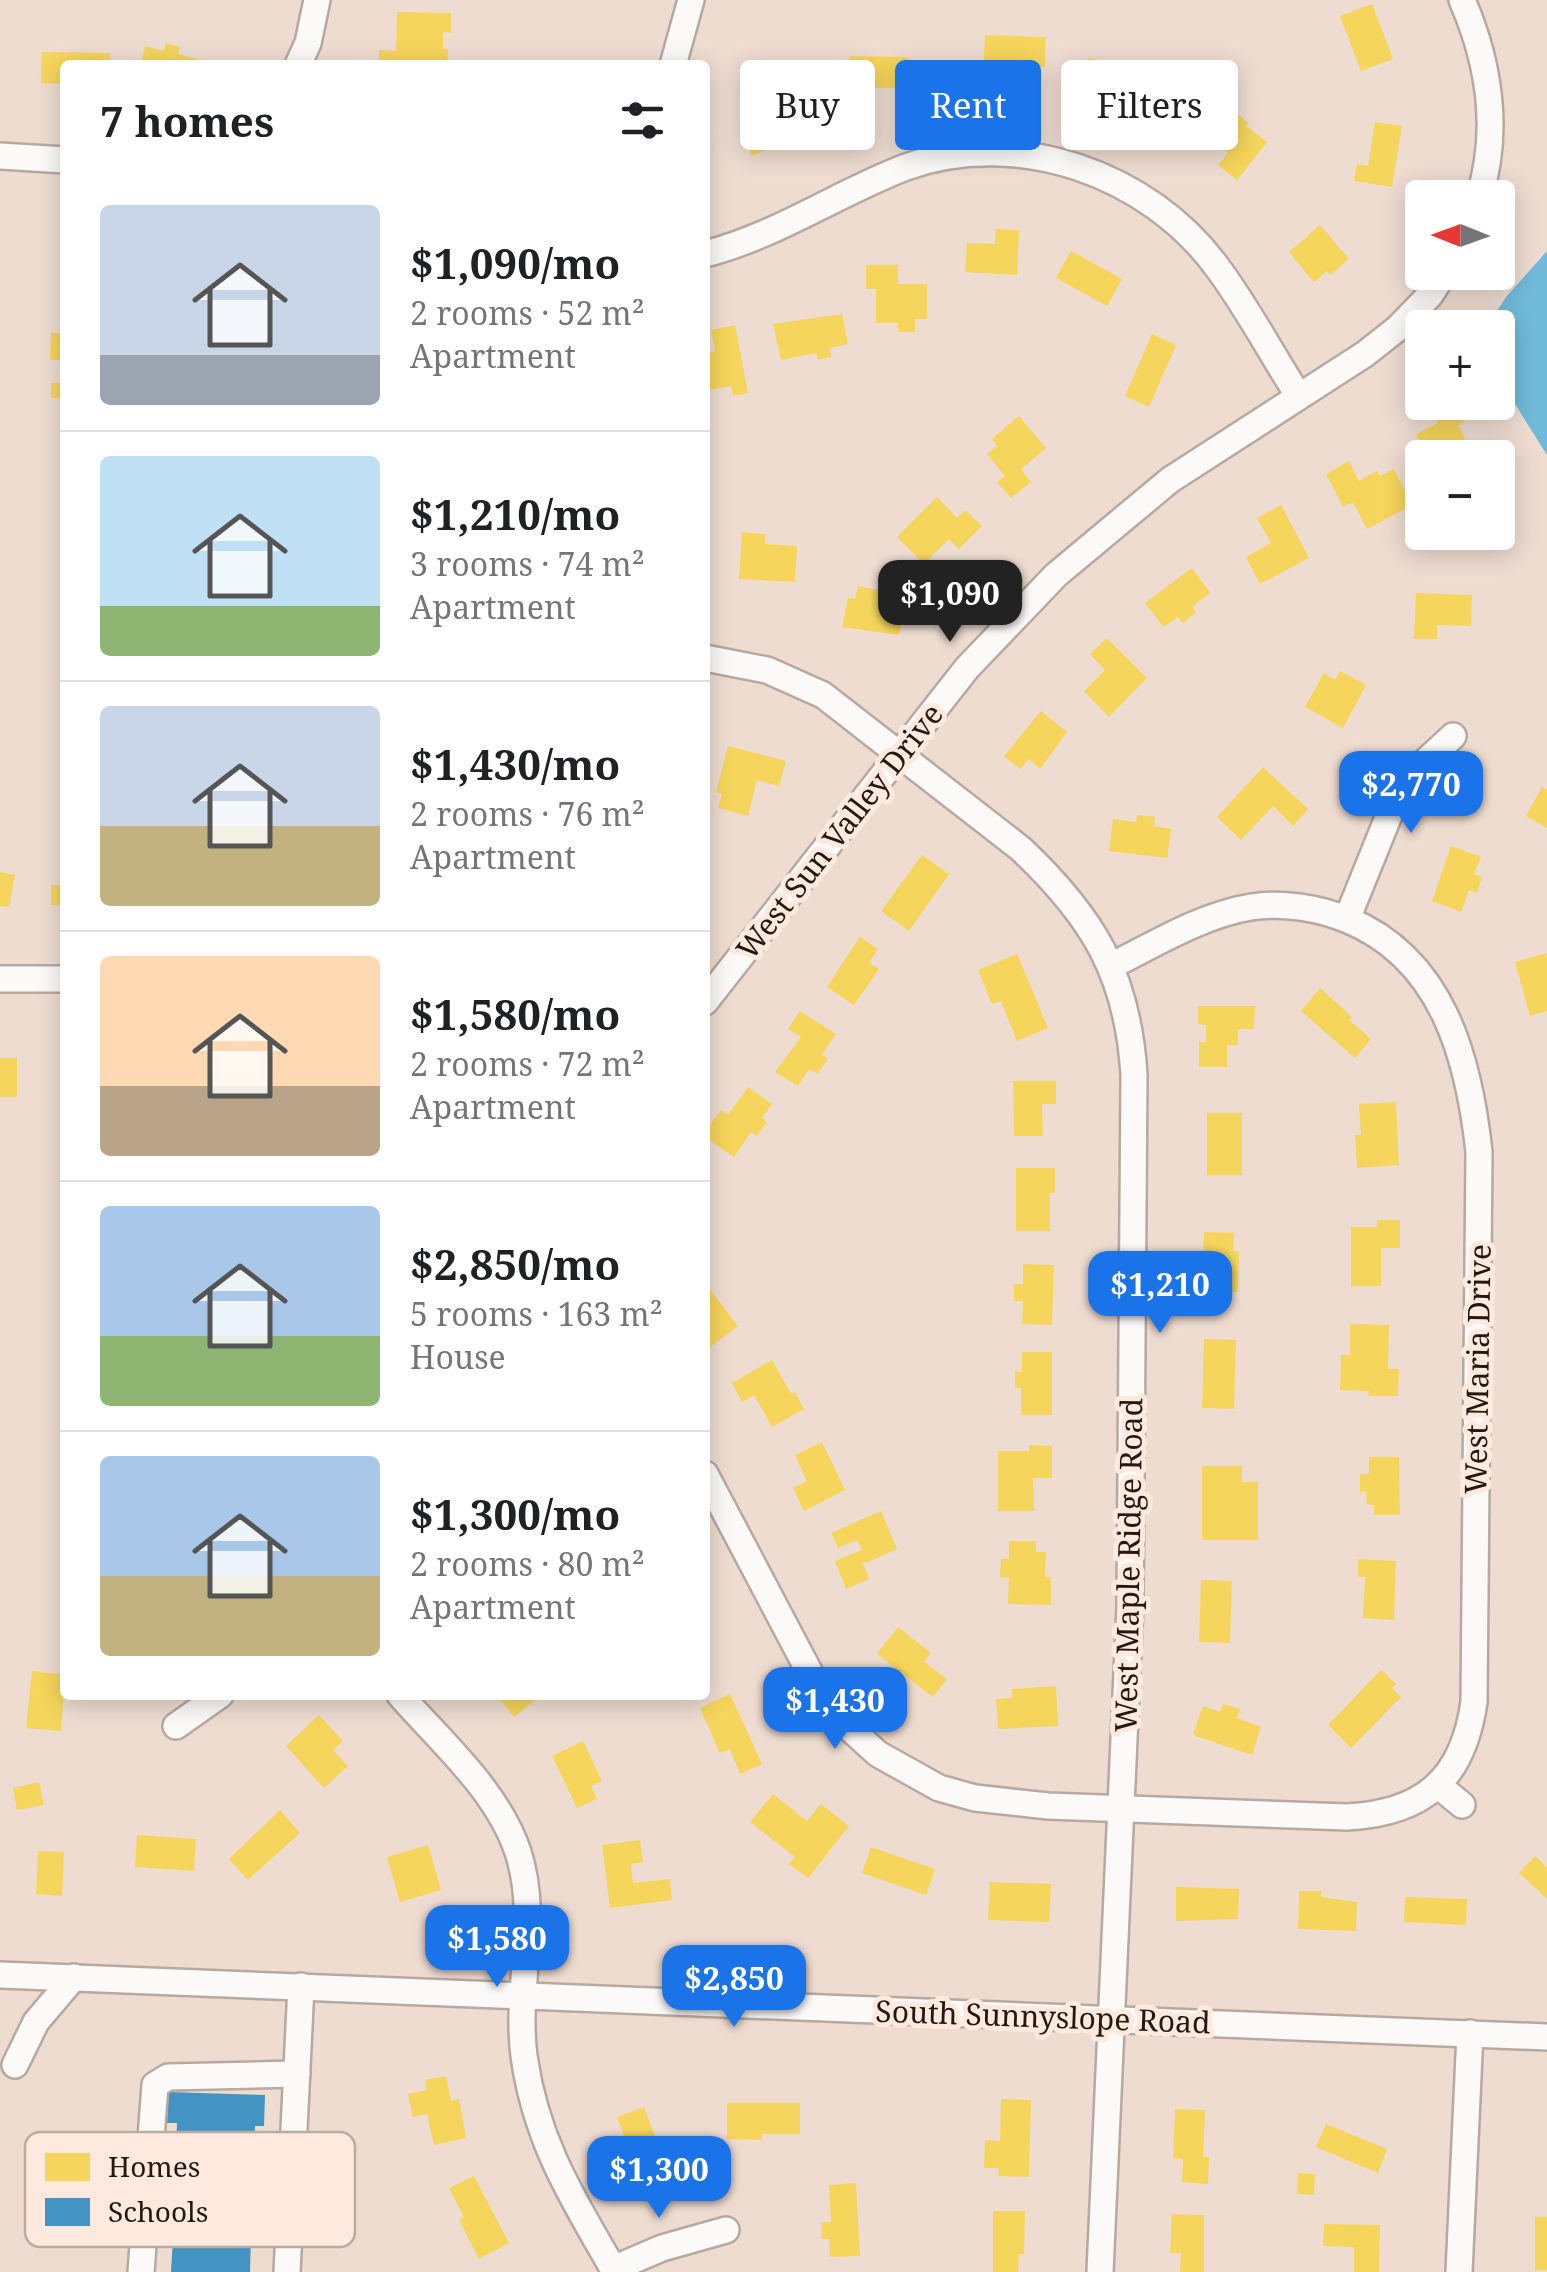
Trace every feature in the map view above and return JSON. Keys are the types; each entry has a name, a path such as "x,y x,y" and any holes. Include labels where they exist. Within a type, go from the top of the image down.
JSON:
{"street":[{"path":"300,60 318,0"},
{"path":"674,60 692,0"},
{"path":"1462,0 1482,52 1490,96 1490,130 1482,180"},
{"path":"710,252 750,240 886,175 939,158 997,153 1062,162 1122,185 1166,213 1196,242 1216,266 1298,395"},
{"path":"0,156 60,160"},
{"name":"West Sun Valley Drive","path":"710,996 967,668 1056,575 1170,480 1365,354 1398,328 1433,290"},
{"name":"West Maple Ridge Road","path":"710,659 767,670 805,686 841,708 1000,832 1050,876 1086,923 1111,966 1126,1008 1134,1075 1130,1606 1100,2272"},
{"path":"1347,920 1396,798 1414,772 1453,736"},
{"name":"West Maria Drive","path":"710,1483 821,1694 878,1754 939,1788 1008,1803 1371,1816 1421,1799 1455,1766 1465,1746 1474,1702 1479,1152 1474,1104 1460,1049 1439,998 1413,963 1385,939 1328,911 1291,906 1252,906 1216,916 1111,966"},
{"path":"0,979 60,980"},
{"path":"176,1726 213,1700"},
{"path":"404,1700 481,1786 509,1831 527,1891 530,1926 524,2055 543,2138 614,2271 662,2248 726,2230"},
{"path":"1438,1786 1462,1806"},
{"name":"South Sunnyslope Road","path":"0,1975 1547,2037"},
{"path":"15,2065 36,2022 74,1977"},
{"path":"293,2132 301,1986"},
{"path":"1459,2272 1470,2034"},
{"path":"151,2132 155,2085 168,2077 296,2074"},
{"path":"141,2272 143,2247"},
{"path":"287,2272 288,2247"}],"water":[{"path":"1547,251 1547,455 1515,404 1515,310 1498,310"}],"building: Homes":[{"path":"1372,4 1393,59 1361,71 1340,16"},
{"path":"397,12 451,13 451,33 443,32 447,60 379,60 379,50 396,51"},
{"path":"985,35 1046,37 1045,67 1041,67 1041,60 984,60"},
{"path":"166,43 180,47 178,54 200,60 142,60 145,46 164,51"},
{"path":"42,52 110,53 110,60 60,60 60,84 41,83"},
{"path":"850,56 908,57 895,60 895,88 875,88 875,60 850,60"},
{"path":"1238,115 1267,142 1237,180 1218,165 1228,153 1224,150 1238,150"},
{"path":"1375,122 1402,126 1392,187 1354,181 1357,164 1368,166"},
{"path":"1320,225 1349,259 1314,282 1289,252"},
{"path":"996,229 1019,230 1017,275 965,272 967,243 995,244"},
{"path":"1071,251 1122,279 1107,306 1056,278"},
{"path":"866,265 898,265 898,284 927,284 927,319 915,319 915,332 898,332 898,323 876,323 876,289 866,289"},
{"path":"842,314 848,344 830,348 831,357 818,360 816,353 781,360 773,324"},
{"path":"735,325 748,393 733,396 731,386 710,390 710,353 715,352 711,330"},
{"path":"51,333 60,333 60,360 50,360"},
{"path":"1152,334 1176,345 1149,407 1125,396"},
{"path":"51,383 60,383 60,398 51,398"},
{"path":"1019,416 1046,448 1021,469 1031,482 1011,498 997,482 1005,476 987,454 997,446 992,439"},
{"path":"1436,420 1463,420 1458,425 1466,440 1419,440 1416,434 1438,423"},
{"path":"1349,461 1359,481 1377,471 1380,476 1394,469 1405,491 1405,509 1367,529 1353,502 1343,507 1326,474"},
{"path":"937,497 957,518 965,510 982,526 959,549 949,539 924,564 897,537"},
{"path":"1281,505 1309,558 1260,584 1246,557 1271,543 1257,518"},
{"path":"742,532 765,534 765,544 797,546 795,582 739,579"},
{"path":"1192,568 1210,593 1192,607 1196,612 1183,623 1178,617 1164,627 1145,603"},
{"path":"858,586 895,594 893,603 905,606 899,635 842,627 848,598 855,599"},
{"path":"1416,593 1472,595 1471,626 1437,625 1437,639 1414,639"},
{"path":"1107,638 1147,678 1109,717 1084,691 1105,670 1090,654"},
{"path":"1340,671 1366,685 1343,728 1305,707 1324,673 1335,680"},
{"path":"1041,711 1067,732 1040,769 1029,759 1020,769 1004,756"},
{"path":"728,746 786,761 779,786 757,780 748,816 718,808 722,794 716,792"},
{"path":"1263,767 1308,809 1293,826 1273,806 1241,840 1217,817"},
{"path":"1542,787 1547,790 1547,828 1526,816"},
{"path":"1137,815 1155,817 1154,826 1171,829 1167,858 1109,851 1113,819 1136,822"},
{"path":"1451,846 1481,857 1474,874 1482,877 1477,893 1469,890 1461,912 1432,901"},
{"path":"922,855 949,874 909,931 881,911"},
{"path":"0,872 15,875 9,907 0,906"},
{"path":"51,885 60,885 60,906 51,905"},
{"path":"860,937 878,949 869,963 879,969 854,1005 827,987"},
{"path":"1547,953 1547,1011 1530,1016 1515,962"},
{"path":"1017,954 1048,1028 1017,1041 1001,1001 992,1004 978,970"},
{"path":"1320,988 1371,1039 1355,1058 1301,1011"},
{"path":"1198,1006 1255,1006 1254,1029 1238,1029 1238,1045 1227,1045 1227,1067 1199,1067 1199,1042 1206,1042 1206,1025 1198,1024"},
{"path":"800,1011 836,1034 822,1055 828,1058 818,1074 809,1069 798,1086 775,1072 801,1037 788,1029"},
{"path":"0,1058 17,1058 17,1097 0,1097"},
{"path":"1013,1081 1056,1081 1056,1104 1042,1104 1043,1136 1014,1136"},
{"path":"748,1087 772,1104 762,1118 767,1122 757,1136 751,1132 734,1157 710,1140 710,1125 721,1110 728,1115"},
{"path":"1396,1102 1399,1165 1357,1168 1355,1135 1361,1135 1359,1104"},
{"path":"1207,1113 1242,1113 1242,1175 1207,1175"},
{"path":"1016,1168 1055,1168 1055,1193 1050,1193 1050,1231 1016,1231"},
{"path":"1377,1220 1400,1220 1400,1248 1381,1248 1381,1286 1351,1286 1351,1227 1377,1227"},
{"path":"1204,1232 1234,1233 1233,1251 1239,1251 1238,1292 1202,1290"},
{"path":"1023,1264 1054,1265 1052,1325 1022,1324 1023,1301 1014,1301 1014,1284 1023,1284"},
{"path":"710,1290 738,1326 710,1347"},
{"path":"1350,1324 1389,1325 1388,1369 1399,1369 1398,1396 1368,1396 1369,1391 1340,1390 1341,1355 1350,1355"},
{"path":"1204,1339 1236,1340 1234,1409 1202,1408"},
{"path":"1022,1352 1052,1352 1052,1415 1021,1415 1021,1388 1015,1388 1015,1371 1022,1372"},
{"path":"772,1360 804,1409 772,1427 754,1395 742,1402 732,1383"},
{"path":"822,1442 845,1490 804,1511 793,1488 807,1481 795,1455"},
{"path":"1029,1445 1052,1446 1052,1478 1033,1478 1034,1511 998,1511 998,1451 1029,1451"},
{"path":"1369,1457 1399,1457 1400,1515 1374,1515 1374,1505 1367,1505 1366,1491 1360,1492 1360,1474 1369,1474"},
{"path":"1202,1466 1242,1466 1242,1482 1258,1482 1258,1540 1202,1540"},
{"path":"881,1511 897,1549 863,1564 869,1579 846,1589 835,1561 862,1550 857,1540 838,1548 831,1533"},
{"path":"1009,1541 1036,1541 1036,1552 1046,1552 1045,1577 1051,1577 1051,1605 1008,1604 1009,1578 1000,1577 1001,1559 1009,1559"},
{"path":"1358,1559 1396,1561 1394,1620 1363,1618 1365,1577 1358,1577"},
{"path":"1201,1580 1232,1581 1230,1643 1199,1642"},
{"path":"898,1627 931,1653 924,1662 947,1679 933,1697 877,1654"},
{"path":"1381,1670 1396,1684 1392,1688 1401,1697 1351,1748 1328,1725"},
{"path":"32,1671 60,1674 61,1731 26,1728"},
{"path":"1056,1686 1058,1726 998,1729 996,1699 1012,1698 1012,1689"},
{"path":"730,1694 762,1764 740,1774 730,1749 720,1753 700,1708"},
{"path":"500,1700 535,1700 514,1717"},
{"path":"1223,1704 1240,1709 1237,1718 1261,1727 1252,1755 1193,1735 1203,1706 1220,1712"},
{"path":"319,1715 343,1741 333,1750 348,1766 324,1788 286,1746"},
{"path":"583,1741 602,1781 591,1786 597,1799 577,1808 552,1756"},
{"path":"39,1782 44,1805 17,1810 13,1788"},
{"path":"773,1794 807,1821 821,1804 849,1826 808,1878 789,1864 795,1857 750,1822"},
{"path":"280,1810 300,1833 248,1880 229,1859"},
{"path":"137,1835 196,1839 194,1871 135,1867"},
{"path":"640,1840 643,1862 631,1864 633,1883 670,1879 672,1900 610,1908 602,1845"},
{"path":"428,1845 441,1890 400,1902 387,1857"},
{"path":"871,1847 935,1869 926,1895 862,1873"},
{"path":"38,1851 64,1852 62,1896 36,1894"},
{"path":"1535,1856 1547,1868 1547,1899 1519,1873"},
{"path":"990,1882 1051,1884 1049,1922 988,1920"},
{"path":"1176,1887 1239,1889 1238,1919 1176,1921"},
{"path":"1299,1891 1321,1891 1321,1897 1357,1902 1356,1931 1298,1929"},
{"path":"1405,1897 1467,1899 1466,1925 1404,1922"},
{"path":"446,2076 451,2101 459,2099 466,2138 434,2145 427,2114 413,2117 408,2094 427,2090 425,2080"},
{"path":"1001,2099 1031,2100 1029,2177 998,2176 999,2168 984,2168 985,2140 1000,2141"},
{"path":"727,2103 800,2103 800,2134 762,2134 762,2140 727,2139"},
{"path":"644,2107 661,2163 637,2172 617,2117"},
{"path":"1175,2109 1205,2110 1203,2157 1209,2157 1208,2184 1182,2182 1183,2159 1173,2158"},
{"path":"1326,2124 1387,2149 1378,2173 1316,2147"},
{"path":"1298,2173 1315,2174 1314,2195 1297,2194"},
{"path":"474,2176 509,2243 479,2259 459,2220 464,2217 449,2188"},
{"path":"856,2183 860,2256 830,2257 829,2239 822,2239 821,2222 831,2222 829,2185"},
{"path":"993,2211 1025,2211 1024,2254 1019,2254 1018,2272 993,2272"},
{"path":"1172,2214 1204,2215 1204,2272 1180,2272 1181,2253 1170,2253"},
{"path":"1535,2217 1547,2217 1547,2270 1535,2270"},
{"path":"1324,2224 1380,2225 1379,2272 1354,2272 1354,2247 1323,2246"}],"building: Schools":[{"path":"168,2092 265,2095 264,2126 255,2126 255,2132 177,2132 177,2123 167,2123"},
{"path":"172,2247 251,2247 250,2272 171,2272"}]}
